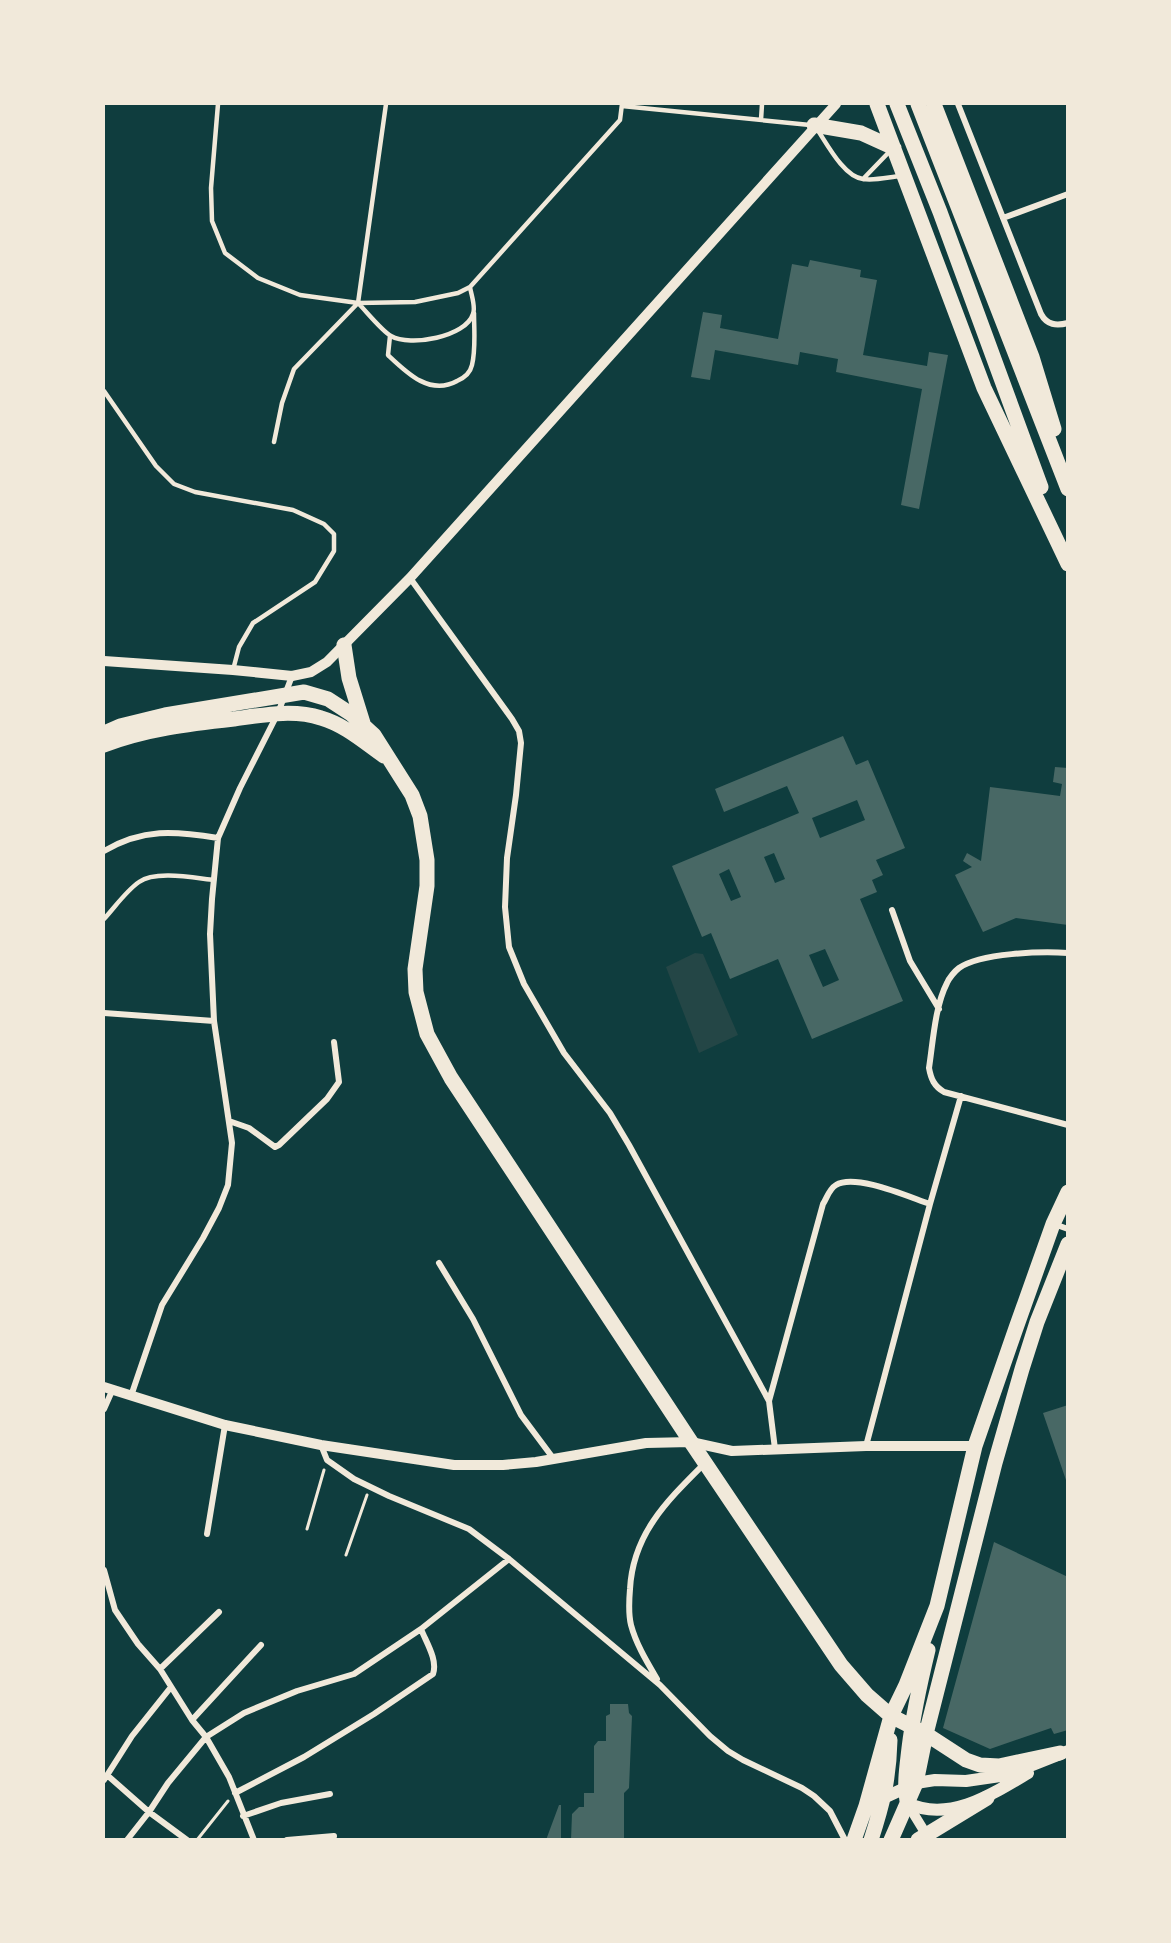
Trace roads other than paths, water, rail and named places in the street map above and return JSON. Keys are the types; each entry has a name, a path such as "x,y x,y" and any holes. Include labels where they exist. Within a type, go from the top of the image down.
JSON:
{"main road":[{"path":"877,104 984,388 1068,562"},
{"path":"897,104 940,212 1068,562"},
{"path":"918,104 1068,489"},
{"path":"934,104 1032,357 1068,472"},
{"path":"814,125 861,133 894,148"},
{"path":"344,645 351,686 364,726"},
{"path":"104,733 120,726 165,715 304,692 328,699 351,714 374,735 412,795 425,838 427,886 415,969 416,992 427,1034 452,1078 691,1442 841,1665 867,1695 891,1716 926,1734 966,1760 988,1766 1026,1761 1064,1752"},
{"path":"104,745 169,726 278,714 302,714 322,718 343,728 389,760"},
{"path":"987,1798 939,1810 918,1809 910,1792 911,1726 975,1446 1016,1328 1060,1227 1068,1192"},
{"path":"891,1839 910,1792 988,1490 1025,1360 1068,1244"},
{"path":"966,1485 988,1490"},
{"path":"854,1839 866,1806 891,1716 906,1685 937,1606"},
{"path":"871,1839 884,1799 889,1766 891,1716"},
{"path":"866,1806 910,1792 935,1780 966,1781 993,1778 1024,1769 1064,1752"},
{"path":"924,1838 1064,1752"}],"street":[{"path":"104,661 292,676 319,668 410,578 814,125 836,104"},
{"path":"958,104 1043,318 1055,325 1068,323"},
{"path":"1003,218 1068,194"},
{"path":"410,578 519,731 521,743 507,858 505,907 509,947 524,984 564,1053 610,1113 629,1144 769,1401 775,1449"},
{"path":"130,1396 162,1305 219,1209 228,1185 232,1143 214,1021 210,934 218,838 240,788 278,714 292,676"},
{"path":"104,851 135,837 157,833 182,832 218,838"},
{"path":"892,910 910,961 939,1009"},
{"path":"1068,953 1045,951 979,960 959,969 947,982 939,1009 929,1068 930,1078 936,1087 944,1092 1068,1125"},
{"path":"104,1012 214,1021"},
{"path":"229,1121 249,1128 275,1147 279,1145 327,1099 339,1082 334,1042"},
{"path":"866,1446 961,1096"},
{"path":"769,1401 824,1204 831,1188 844,1181 853,1181 930,1204"},
{"path":"439,1263 473,1320 520,1415 553,1458"},
{"path":"104,1409 108,1389 225,1425 321,1445 454,1465 503,1465 646,1443 691,1442 732,1451 866,1446 975,1446"},
{"path":"207,1534 225,1425"},
{"path":"321,1445 327,1460 354,1479 370,1488 469,1529 509,1559 660,1685 728,1751 814,1796 830,1811 845,1839"},
{"path":"660,1685 644,1656 632,1627 628,1606 630,1573 647,1529 671,1498 706,1462"},
{"path":"127,1839 150,1812 168,1782 206,1737 244,1713 297,1691 354,1674 421,1629 509,1559"},
{"path":"104,1570 115,1610 138,1644 160,1669 192,1720 206,1737 229,1777 254,1839"},
{"path":"160,1669 219,1612"},
{"path":"235,1792 304,1757 434,1674 434,1662 421,1629"},
{"path":"192,1720 261,1645"},
{"path":"171,1687 132,1736 105,1778 188,1839"},
{"path":"910,1792 924,1838"},
{"path":"243,1816 281,1803 330,1794"},
{"path":"287,1839 334,1836"}],"lane":[{"path":"218,104 211,188 212,221 225,253 258,278 300,295 358,303 414,302 458,293 470,287 620,120 622,105 814,125 848,173 863,179 905,176"},
{"path":"274,442 282,403 294,369 358,303 386,104"},
{"path":"760,120 762,104"},
{"path":"863,179 894,148"},
{"path":"390,336 388,355 410,376 430,385 448,386 467,376 472,365 474,313 470,287"},
{"path":"358,303 390,336 412,341 436,338 465,328 474,313"},
{"path":"104,391 156,466 174,484 195,492 293,510 324,524 334,534 334,551 315,582 253,623 239,647 233,670"},
{"path":"104,919 141,880 160,876 180,876 214,880"}]}
